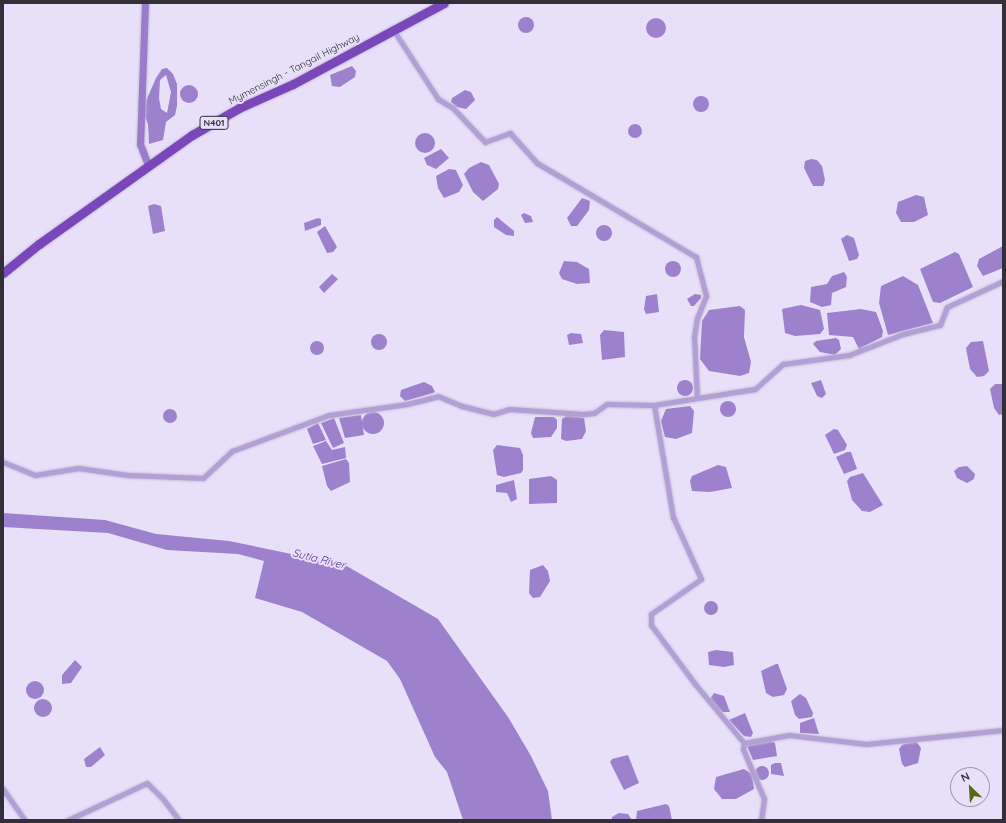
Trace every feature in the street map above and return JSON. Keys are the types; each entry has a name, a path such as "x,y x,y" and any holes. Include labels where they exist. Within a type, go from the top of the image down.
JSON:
{"highway":[{"name":"Mymensingh - Tangail Highway","path":"3,273 39,244 148,165 239,108 293,84 444,3"}],"main road":[{"path":"145,3 140,144 148,165"}],"street":[{"path":"394,31 438,99 453,108 485,142 510,133 537,163 696,257 706,296 697,318 694,336 697,398"},
{"path":"3,462 35,475 78,468 128,475 203,478 232,451 329,414 407,404 438,396 462,406 493,414 509,409 583,414 594,413 607,404 654,405 755,390 783,364 849,355 904,334 940,326 947,307 1003,281"},
{"path":"654,405 673,517 701,579 651,614 650,625 695,684 744,743 743,749 764,799 761,820"},
{"path":"744,743 789,735 866,744 1003,730"},
{"path":"68,820 147,783 163,799 179,820"},
{"path":"3,788 25,820"}],"shaded area":[{"path":"523,17 529,17 534,22 532,31 529,33 523,33 518,28 518,22"},
{"path":"656,18 663,21 666,28 663,35 656,38 649,35 646,28 649,21"},
{"path":"352,66 356,71 355,77 340,87 332,86 330,75"},
{"path":"167,68 173,74 177,84 177,106 175,115 166,122 163,140 149,144 148,124 144,115 146,101 156,78 162,69","holes":["166,75 171,92 167,113 161,109 159,98 160,80"]},
{"path":"189,85 195,88 198,94 195,100 189,103 183,100 180,94 183,88"},
{"path":"465,90 471,92 475,100 466,109 457,107 451,102 452,98"},
{"path":"698,96 704,96 709,101 707,110 704,112 698,112 693,107 693,101"},
{"path":"635,124 640,126 642,131 640,136 635,138 630,136 628,131 630,126"},
{"path":"425,133 432,136 435,143 432,150 425,153 418,150 415,143 418,136"},
{"path":"441,149 449,158 436,169 427,165 424,158"},
{"path":"811,159 817,160 822,166 825,180 823,186 813,186 804,168 805,161"},
{"path":"481,162 489,165 499,184 498,189 483,201 473,192 464,174 469,168"},
{"path":"449,169 456,170 463,185 459,192 444,198 438,188 436,176"},
{"path":"916,195 924,197 928,215 914,222 901,222 896,213 898,202"},
{"path":"582,198 590,201 589,210 577,226 571,226 567,218"},
{"path":"154,204 161,206 165,231 153,234 148,206"},
{"path":"524,213 531,216 533,222 525,223 521,215"},
{"path":"497,217 514,231 514,236 506,235 494,227 494,220"},
{"path":"318,218 321,219 321,225 305,231 304,223"},
{"path":"604,225 610,227 612,233 610,239 604,241 598,239 596,233 598,227"},
{"path":"325,226 337,247 333,252 327,253 317,232"},
{"path":"847,235 854,238 859,255 857,259 849,261 841,239"},
{"path":"1003,246 1003,268 983,276 977,266 979,259"},
{"path":"955,252 959,254 973,287 940,303 933,302 920,269"},
{"path":"564,261 577,262 589,269 590,283 577,284 562,279 559,273"},
{"path":"673,261 680,266 681,269 676,276 673,277 666,272 665,269 670,262"},
{"path":"844,272 847,277 846,287 832,293 831,305 822,307 810,302 811,287 827,284 832,276"},
{"path":"332,274 338,279 324,293 319,287"},
{"path":"903,276 918,285 933,323 888,335 879,303 881,286"},
{"path":"657,294 659,312 646,314 644,309 646,296"},
{"path":"695,294 701,295 701,298 694,306 691,306 687,299"},
{"path":"801,305 820,310 824,329 820,334 795,336 785,333 782,309"},
{"path":"740,306 745,310 744,337 751,362 749,373 740,376 709,371 700,359 702,321 709,310"},
{"path":"861,309 876,312 883,331 882,337 859,349 853,337 829,335 827,313"},
{"path":"604,330 624,332 625,357 602,360 600,335"},
{"path":"571,333 581,334 583,343 569,345 567,335"},
{"path":"379,334 385,336 387,342 385,348 379,350 373,348 371,342 373,336"},
{"path":"836,338 839,340 841,349 835,355 820,352 813,344 816,341"},
{"path":"314,341 320,341 324,345 324,351 320,355 314,355 310,351 310,345"},
{"path":"983,341 989,371 984,376 977,377 970,369 966,348 971,342"},
{"path":"685,380 691,382 693,388 691,394 685,396 679,394 677,388 679,382"},
{"path":"821,380 826,394 822,398 817,396 811,383"},
{"path":"424,382 432,386 435,392 405,401 400,396 401,390"},
{"path":"995,384 1003,384 1003,414 999,415 994,408 990,389"},
{"path":"728,401 734,403 736,409 734,415 728,417 722,415 720,409 722,403"},
{"path":"690,406 694,411 692,433 676,439 665,437 661,421 666,409"},
{"path":"167,409 173,409 177,413 177,419 173,423 167,423 163,419 163,413"},
{"path":"373,412 377,413 383,419 383,427 377,433 373,434 369,433 363,427 362,423 363,419 369,413"},
{"path":"361,415 364,435 345,438 339,418"},
{"path":"568,415 584,418 586,431 582,439 566,441 561,439 562,419"},
{"path":"535,417 554,417 557,420 557,428 551,437 533,438 531,433"},
{"path":"334,418 344,443 333,448 321,423"},
{"path":"318,423 326,440 313,444 307,429"},
{"path":"834,429 838,430 847,445 845,450 834,454 825,435"},
{"path":"326,441 332,450 345,447 346,458 322,464 313,446"},
{"path":"497,445 520,448 523,455 523,470 521,473 504,477 497,475 493,450"},
{"path":"847,452 851,452 857,469 844,474 836,457"},
{"path":"346,459 349,463 350,482 331,491 327,486 322,466"},
{"path":"718,465 726,467 732,488 710,492 692,491 690,481 692,476"},
{"path":"967,466 975,474 974,479 967,483 957,478 954,471 959,467"},
{"path":"863,473 883,505 870,512 862,511 852,500 847,481 850,477"},
{"path":"551,476 557,480 557,503 529,504 529,479"},
{"path":"514,480 517,499 511,502 507,493 496,492 496,485"},
{"path":"3,513 105,520 156,534 229,541 345,565 438,619 508,717 531,756 548,791 552,820 463,820 447,772 435,757 400,679 387,661 302,612 255,598 264,561 238,554 167,550 108,533 3,527"},
{"path":"543,565 548,571 550,581 540,597 533,598 529,593 530,570"},
{"path":"708,601 714,601 718,605 718,611 714,615 708,615 704,611 704,605"},
{"path":"716,650 733,652 734,665 724,667 709,665 708,652"},
{"path":"75,660 82,667 71,683 62,684 62,675"},
{"path":"778,664 787,689 784,695 773,697 766,693 761,671"},
{"path":"35,681 41,684 44,690 41,696 35,699 29,696 26,690 29,684"},
{"path":"714,693 724,696 730,712 722,712 710,699"},
{"path":"800,694 806,698 813,713 812,717 799,719 795,715 791,701"},
{"path":"43,699 49,702 52,708 49,714 43,717 37,714 34,708 37,702"},
{"path":"745,713 753,733 751,737 744,736 729,720"},
{"path":"814,718 819,734 800,733 800,723"},
{"path":"770,740 775,743 777,756 753,760 747,746"},
{"path":"915,740 921,748 918,763 905,767 902,764 899,749 902,745"},
{"path":"100,747 105,755 91,767 86,767 84,759"},
{"path":"628,755 639,783 624,790 610,762 612,759"},
{"path":"781,763 784,776 771,774 771,765"},
{"path":"762,766 767,768 769,773 767,778 762,780 757,778 755,773 757,768"},
{"path":"744,769 752,774 754,789 736,799 722,799 714,789 716,777"},
{"path":"666,804 669,806 672,820 636,820 637,811"},
{"path":"619,813 628,814 632,820 612,820 612,817"}],"water label":[{"name":"Sutia River","path":"319,559"}]}
